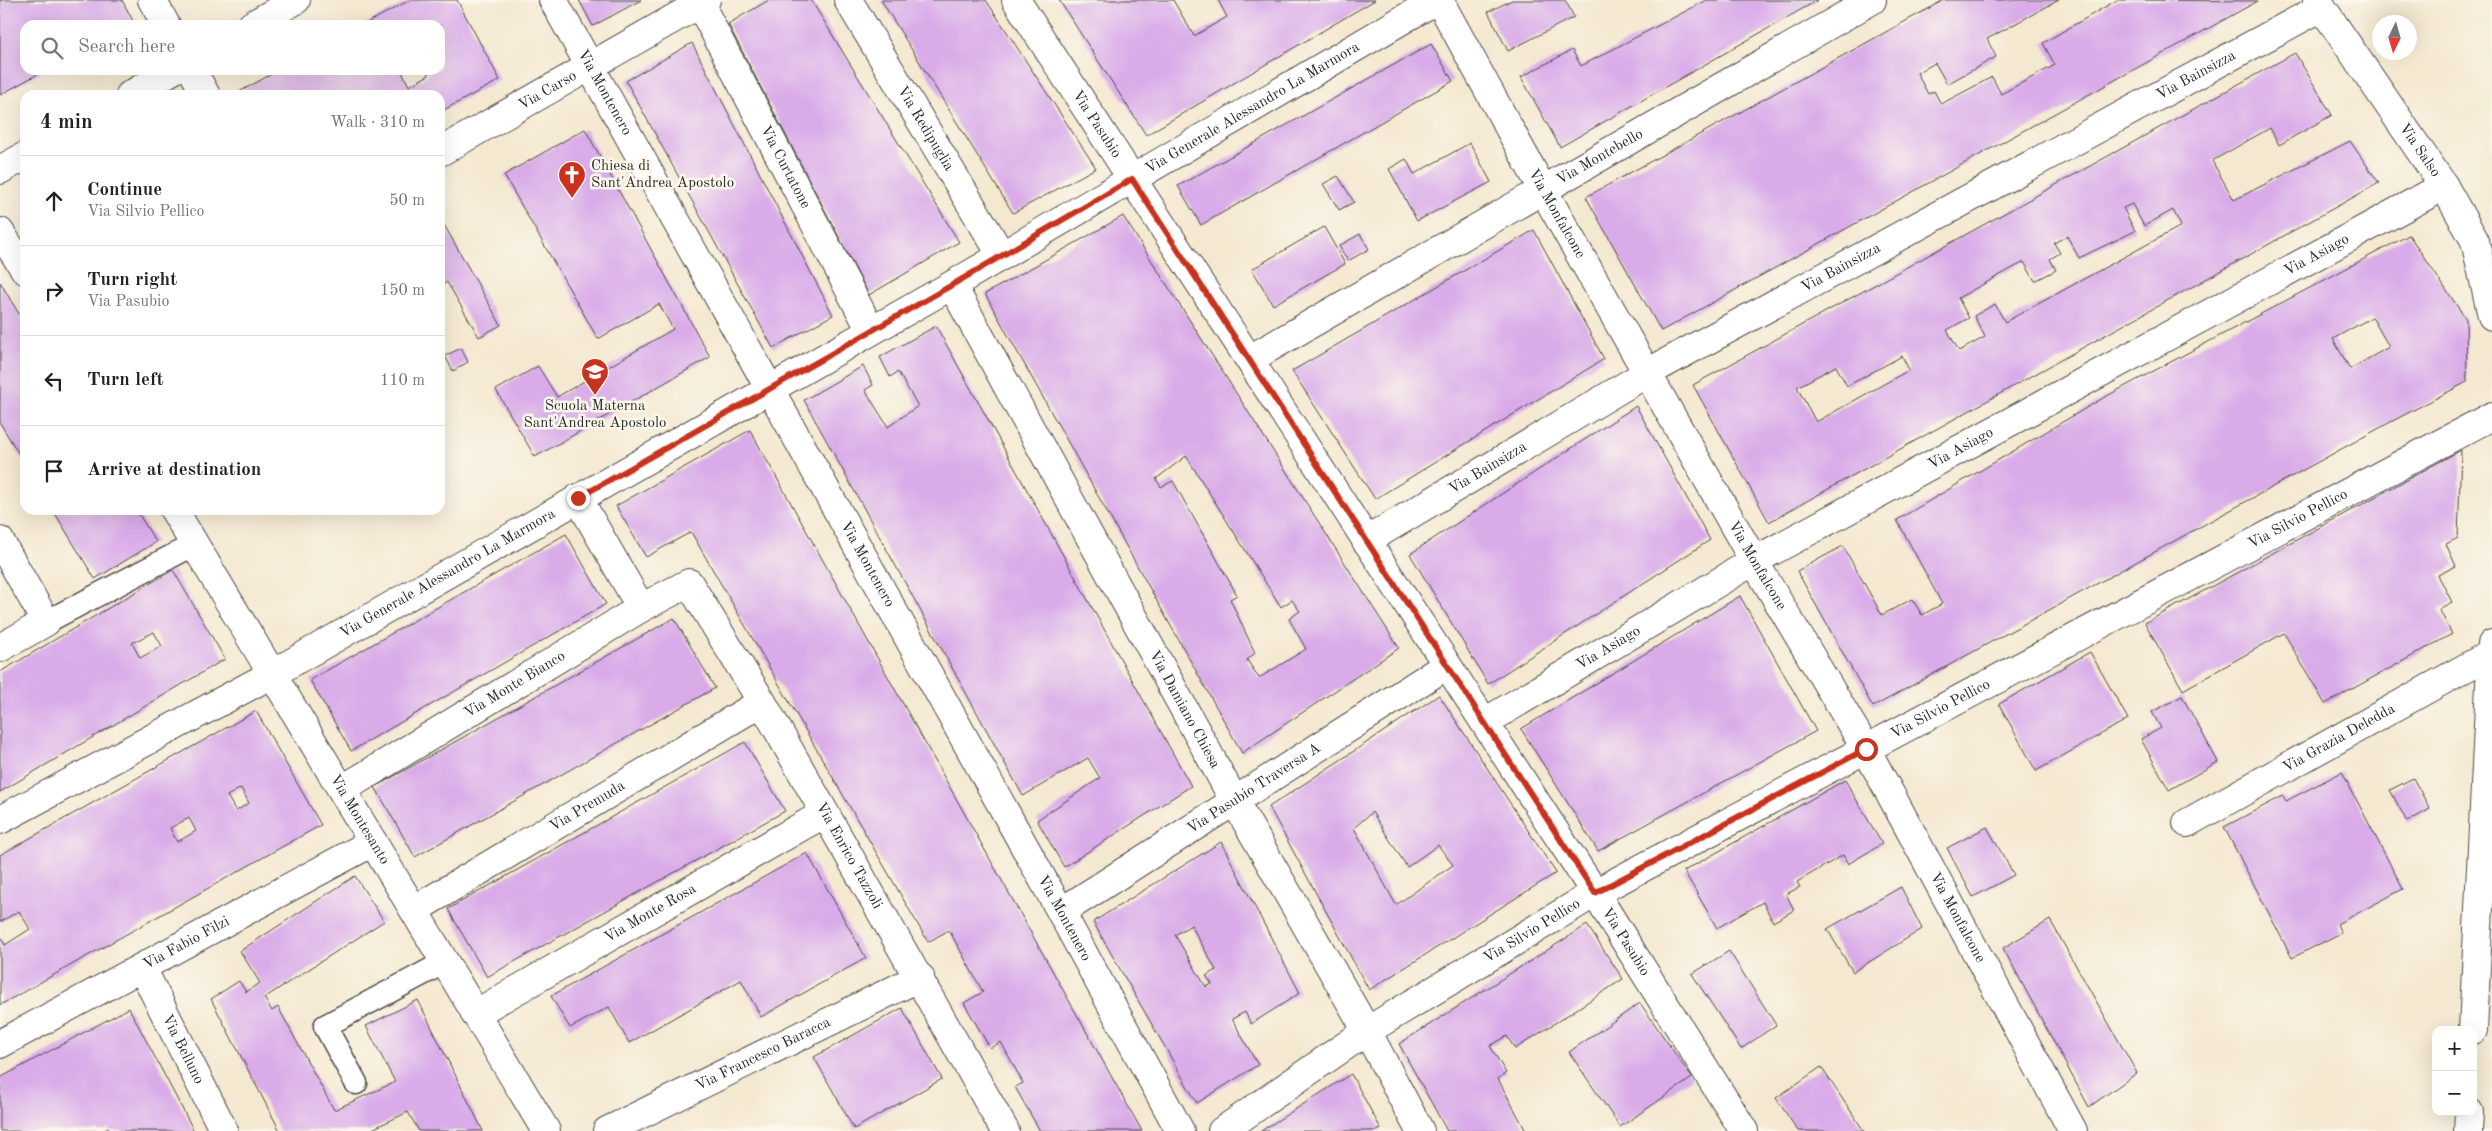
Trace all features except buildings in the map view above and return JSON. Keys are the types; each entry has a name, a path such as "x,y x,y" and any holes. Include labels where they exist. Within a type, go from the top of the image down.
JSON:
{"street":[{"path":"152,0 163,20"},
{"path":"261,20 296,0"},
{"name":"Via Montenero","path":"553,0 1061,912 1180,1131"},
{"name":"Via Redipuglia","path":"848,0 1002,256"},
{"name":"Via Pasubio","path":"1016,0 1485,722 1744,1131"},
{"name":"Via Generale Alessandro La Marmora","path":"0,820 272,674 768,388 952,285 1437,0"},
{"name":"Via Monfalcone","path":"1437,0 1754,561 1866,749 2074,1131"},
{"name":"Via Montebello","path":"1250,359 1872,0"},
{"name":"Via Carso","path":"445,149 703,2"},
{"name":"Via Curtatone","path":"703,2 871,331"},
{"name":"Via Salso","path":"2320,4 2444,186 2475,241 2492,316"},
{"name":"Via Bainsizza","path":"1366,540 1648,373 2320,4"},
{"path":"139,90 164,75"},
{"path":"195,75 203,90"},
{"path":"0,170 20,159"},
{"name":"Via Asiago","path":"1485,722 1754,561 2444,186"},
{"path":"0,232 20,262"},
{"name":"Via Damiano Chiesa","path":"952,285 1235,802 1367,1031 1420,1131"},
{"name":"Via Silvio Pellico","path":"1222,1131 1367,1031 1595,893 2492,416"},
{"path":"578,498 641,608"},
{"name":"Via Montesanto","path":"177,515 343,789 546,1131"},
{"path":"0,541 46,622 0,648"},
{"name":"Via Monte Bianco","path":"343,789 641,608 689,583"},
{"name":"Via Enrico Tazzoli","path":"689,583 762,702 920,977 1005,1131"},
{"path":"2473,1026 2486,883 2492,644"},
{"name":"Via Grazia Deledda","path":"2186,823 2492,653"},
{"name":"Via Pasubio Traversa A","path":"1061,912 1447,665"},
{"name":"Via Premuda","path":"414,910 762,702"},
{"name":"Via Monte Rosa","path":"475,1014 825,813"},
{"name":"Via Fabio Filzi","path":"0,1044 373,842"},
{"name":"Via Belluno","path":"142,968 224,1131"},
{"name":"Via Francesco Baracca","path":"607,1131 920,977"},
{"path":"2468,1131 2469,1116"}],"lane":[{"path":"46,622 194,544"},
{"path":"356,1083 325,1026 445,962"}],"place":[{"name":"Chiesa di Sant'Andrea Apostolo","path":"572,199"},
{"name":"Scuola Materna Sant'Andrea Apostolo","path":"595,396"}],"route":[{"path":"578,498 768,388 952,285 1132,179 1595,893 1866,749"}]}
